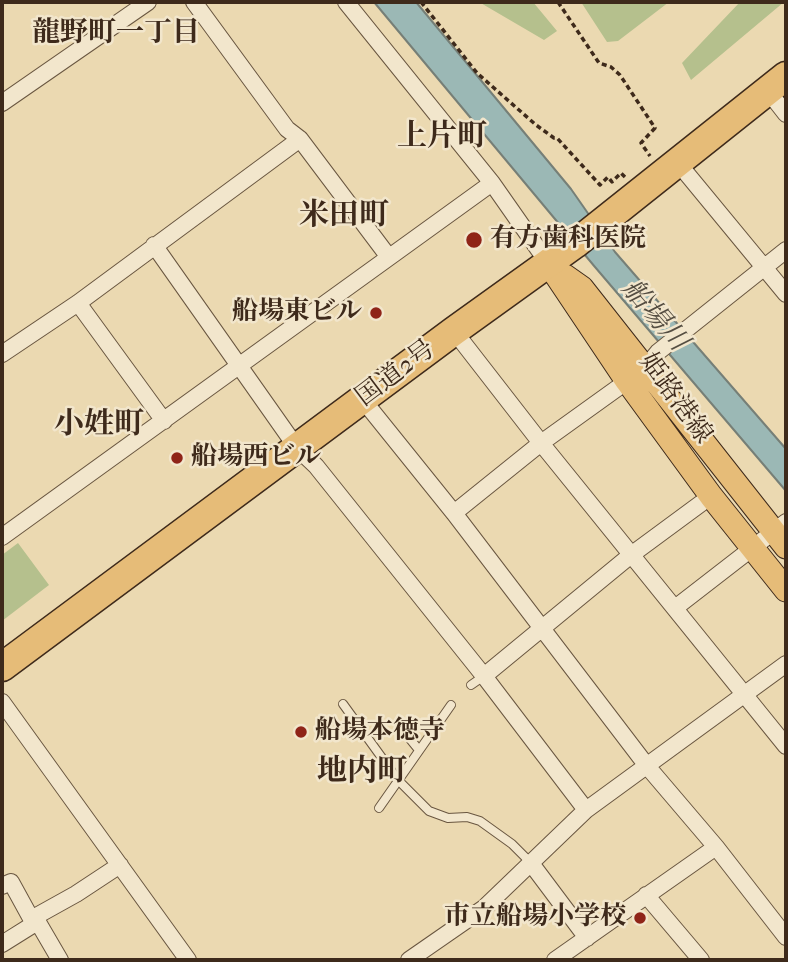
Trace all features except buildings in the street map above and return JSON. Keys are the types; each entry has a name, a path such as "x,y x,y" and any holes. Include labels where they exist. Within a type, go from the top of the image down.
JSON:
{"highway":[{"name":"国道2号","path":"2,667 454,331 572,247 777,84"}],"main road":[{"name":"姫路港線","path":"548,263 582,288 643,368 782,533"},
{"name":"姫路港線","path":"643,368 710,496 786,590"}],"street":[{"path":"2,103 148,2"},
{"path":"194,2 288,129 300,139 388,256"},
{"path":"346,2 492,183 548,263"},
{"path":"777,84 786,114"},
{"path":"2,354 78,303 300,139"},
{"path":"678,163 786,294"},
{"path":"2,537 492,183"},
{"path":"154,245 297,448 316,466 477,680 586,810"},
{"path":"454,513 541,443 643,368 689,327 786,250"},
{"path":"78,303 164,421"},
{"path":"454,331 786,746"},
{"path":"363,400 454,513 647,766 786,937"},
{"path":"477,680 631,555 710,496"},
{"path":"675,608 753,549 782,533"},
{"path":"409,960 484,908 586,810 786,664"},
{"path":"2,702 120,865 181,959"},
{"path":"555,960 716,848"},
{"path":"530,862 587,938"},
{"path":"2,944 120,865"},
{"path":"2,886 11,882 32,922 39,924 60,960"},
{"path":"646,895 701,960"}],"lane":[{"path":"343,705 398,780 429,811 448,818 467,817 480,821 512,844 530,862"},
{"path":"379,808 451,705"},
{"path":"406,734 419,750"}],"path":[{"path":"421,2 477,73 536,125 557,138 600,185 608,177 612,182 621,173 625,177"},
{"path":"558,2 598,63 611,67 620,75 655,128 641,142 650,156"}],"green space":[{"path":"479,2 533,2 557,31 544,40"},
{"path":"581,2 669,2 618,41 607,42"},
{"path":"740,2 784,2 691,80 682,63"},
{"path":"18,543 49,585 2,621 2,555"}],"water":[{"name":"船場川","path":"374,2 416,2 571,189 615,252 786,449 786,491 595,267"}],"place":[{"name":"有方歯科医院","path":"474,240"},
{"name":"船場東ビル","path":"376,313"},
{"name":"船場西ビル","path":"177,458"},
{"name":"船場本徳寺","path":"301,732"},
{"name":"市立船場小学校","path":"640,918"}],"district":[{"name":"龍野町一丁目","path":"116,34"},
{"name":"上片町","path":"442,138"},
{"name":"米田町","path":"344,217"},
{"name":"小姓町","path":"99,426"},
{"name":"地内町","path":"362,773"}]}
